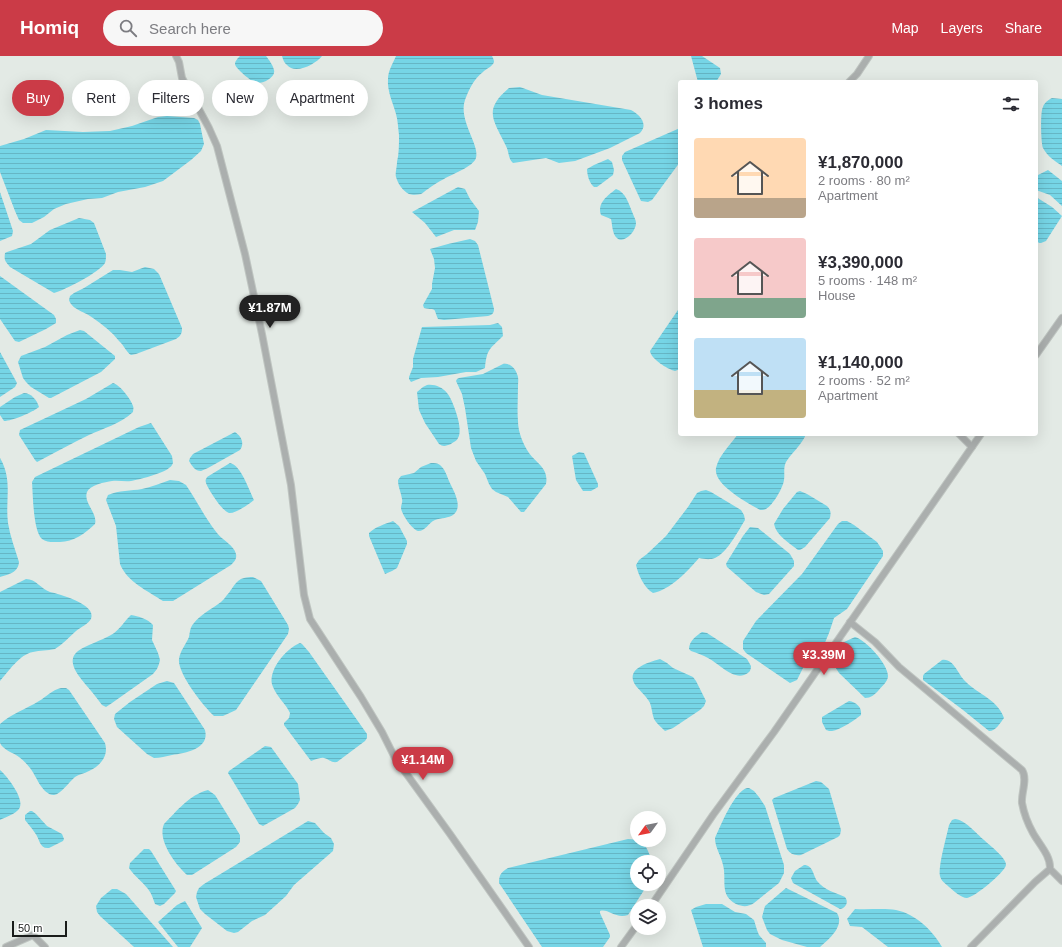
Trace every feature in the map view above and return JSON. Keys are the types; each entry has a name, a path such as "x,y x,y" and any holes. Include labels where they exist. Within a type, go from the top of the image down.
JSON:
{"street":[{"path":"176,56 179,62 182,78 217,146 244,254 262,334 291,485 304,595 310,619 361,697 382,732 395,758 529,947"},
{"path":"851,80 869,56"},
{"path":"1038,352 1062,318"},
{"path":"961,436 972,447"},
{"path":"656,899 713,815 774,732 980,436"},
{"path":"850,622 875,642 900,667 1022,770 1025,775 1022,798 1024,813 1032,832 1048,858 1050,869 1062,882"},
{"path":"971,947 1035,882 1050,869"},
{"path":"6,947 33,935 45,947"},
{"path":"621,947 630,935"}],"water":[{"path":"240,56 266,56 273,68 273,76 267,80 251,80 238,69 235,64"},
{"path":"282,56 322,56 310,65 300,69 295,69 286,64"},
{"path":"396,56 492,56 494,60 492,65 474,81 465,100 464,116 475,146 476,158 467,167 438,182 422,194 412,195 407,193 401,187 396,177 399,152 399,135 397,117 389,92 388,76"},
{"path":"691,56 702,56 720,68 721,74 717,80 697,80"},
{"path":"520,87 542,95 631,110 642,120 644,126 643,130 610,148 575,161 559,163 546,158 513,163 494,122 493,109 501,96 509,88"},
{"path":"1052,98 1062,99 1062,166 1049,156 1042,145 1042,110 1045,103"},
{"path":"167,116 194,118 198,120 204,144 201,151 163,181 145,187 118,192 102,198 88,199 66,204 54,209 44,217 32,223 23,223 19,220 0,172 0,146 24,139 46,130 83,132 110,131 132,126 158,117"},
{"path":"678,129 678,165 652,200 648,202 641,201 622,160 622,156 625,152"},
{"path":"608,159 612,162 614,170 613,175 597,187 594,187 588,176 587,169"},
{"path":"1048,170 1062,181 1062,206 1050,195 1038,191 1038,175"},
{"path":"458,187 465,189 479,211 478,222 475,230 454,230 436,237 425,223 412,212"},
{"path":"616,189 625,196 636,222 631,235 620,240 613,232 611,219 601,215 600,211 600,207 604,200"},
{"path":"0,192 13,231 12,236 0,241"},
{"path":"1038,198 1052,207 1062,216 1046,241 1039,243"},
{"path":"79,218 90,220 94,223 106,254 105,263 90,276 74,285 54,293 10,267 6,262 5,253 31,244 50,230"},
{"path":"470,239 475,241 478,245 494,312 488,316 444,320 438,319 434,310 424,308 423,305 432,289 435,268 434,259 430,249"},
{"path":"145,267 154,269 159,274 182,331 180,336 176,339 131,355 107,329 90,316 76,309 69,300 70,296 74,293 113,270 132,272"},
{"path":"0,276 54,315 56,323 19,342 15,341 0,319"},
{"path":"678,310 678,370 675,371 660,363 653,357 650,351"},
{"path":"498,323 502,327 503,336 490,349 485,368 476,372 421,378 411,382 409,379 422,327 490,325"},
{"path":"80,330 84,331 115,356 115,359 101,372 51,398 31,387 23,378 18,362 21,356 45,347"},
{"path":"0,352 17,383 15,387 0,397"},
{"path":"503,364 512,366 518,376 518,425 523,442 529,453 542,467 546,474 546,484 524,512 521,512 508,497 492,489 485,474 476,461 471,448 462,394 456,381 459,378 483,374"},
{"path":"113,383 119,386 128,396 132,403 133,412 117,423 83,438 37,462 19,435 20,430 86,399"},
{"path":"427,385 438,386 443,389 447,393 455,408 460,429 457,440 449,445 443,446 439,444 425,423 419,410 417,392"},
{"path":"24,393 33,397 39,407 12,420 4,421 0,415 0,407"},
{"path":"151,423 172,456 173,463 171,467 162,472 139,479 129,481 109,481 91,487 86,496 94,516 95,524 83,534 65,542 51,542 42,539 39,535 35,521 32,482 35,477 139,427"},
{"path":"235,432 242,440 240,450 201,471 195,469 189,461 193,454"},
{"path":"736,436 805,436 785,464 784,480 780,492 769,507 760,510 732,493 720,481 716,468 726,450"},
{"path":"579,452 584,453 598,484 598,487 591,491 583,491 576,480 572,456"},
{"path":"0,458 6,474 8,490 8,523 19,562 15,571 0,577"},
{"path":"230,463 238,468 254,500 232,513 226,511 216,500 207,486 206,481 207,477"},
{"path":"431,463 439,464 445,471 457,498 458,508 453,515 435,520 423,530 418,531 410,525 402,511 402,500 398,480 401,476 414,473 421,467"},
{"path":"170,480 179,481 186,485 219,536 233,548 236,556 231,565 173,601 163,601 138,586 123,570 120,564 116,526 106,500 108,495 112,493 142,489"},
{"path":"706,490 741,510 745,520 724,552 711,559 699,558 672,584 653,593 647,588 642,580 636,565 639,560 666,536 697,493"},
{"path":"800,491 827,506 831,515 805,547 798,550 777,532 774,524 783,509 797,492"},
{"path":"393,521 399,526 407,541 407,544 397,568 385,574 369,533 377,527"},
{"path":"842,521 847,521 854,525 877,542 883,551 883,556 847,609 834,618 824,645 805,664 797,680 790,683 746,653 743,649 743,641 756,621 802,574 838,524"},
{"path":"750,527 758,528 790,554 794,561 794,566 769,594 764,595 756,592 727,567 726,564"},
{"path":"253,577 261,581 288,625 288,634 236,710 223,716 214,716 198,698 182,673 179,659 189,637 190,630 197,620 221,602 238,581"},
{"path":"26,579 30,579 47,591 69,597 83,604 91,614 91,619 55,649 36,651 23,656 0,681 0,592"},
{"path":"131,615 143,618 153,625 152,640 158,653 160,660 159,664 153,674 106,707 102,705 74,668 74,655 86,646 114,633"},
{"path":"702,632 707,633 747,659 751,666 749,672 744,675 735,675 725,670 712,660 691,651 689,646 695,637"},
{"path":"855,637 860,639 876,653 884,665 888,676 886,682 875,694 865,698 839,673 832,662 842,643"},
{"path":"300,643 309,652 367,734 365,741 337,762 333,762 326,758 319,758 311,761 284,725 289,718 290,713 273,687 272,674 283,655"},
{"path":"660,659 673,668 693,677 706,701 700,710 673,728 665,731 657,724 653,717 650,703 633,680 635,671 644,665"},
{"path":"942,660 946,660 953,664 966,682 997,706 1004,718 996,728 989,731 923,680 924,674"},
{"path":"167,681 174,683 205,730 206,736 204,742 195,749 183,753 154,758 147,754 117,727 114,719 115,714 130,702 157,684"},
{"path":"61,688 66,688 69,690 105,743 106,752 103,760 97,766 75,777 62,790 54,795 46,792 28,765 1,745 0,724 14,714"},
{"path":"849,701 858,705 861,710 861,715 839,729 832,731 826,730 822,722 822,717"},
{"path":"265,746 271,747 298,784 300,800 295,808 263,826 259,824 228,773"},
{"path":"0,770 15,788 20,800 20,805 19,809 15,812 0,820"},
{"path":"816,781 821,782 829,789 841,830 840,835 801,855 795,855 787,849 772,800"},
{"path":"747,788 754,791 765,806 784,865 784,873 779,883 754,903 741,906 731,900 725,892 723,865 715,838 733,802 742,791"},
{"path":"208,790 215,795 240,835 240,842 236,847 192,875 187,875 177,865 168,851 162,830 164,824 189,800 201,792"},
{"path":"30,811 36,814 47,826 62,834 64,839 63,841 49,848 43,847 37,835 25,820 25,815"},
{"path":"955,819 966,824 1001,855 1006,862 1006,865 1001,873 989,884 971,897 967,898 962,897 955,892 941,879 940,876 941,858 949,825 952,820"},
{"path":"308,821 315,823 331,838 334,844 333,851 294,885 286,896 265,915 252,921 238,932 234,933 227,931 200,909 196,897 199,888"},
{"path":"628,839 630,839 630,847 646,847 650,855 630,855 630,891 643,891 638,899 630,899 630,912 628,915 619,916 603,910 600,911 610,935 603,947 542,947 499,883 502,872 508,868"},
{"path":"144,849 149,849 151,851 176,891 164,904 160,906 155,904 149,891 129,868 130,863"},
{"path":"804,865 811,868 817,881 823,887 845,897 847,903 845,906 840,909 793,883 791,878 795,871"},
{"path":"786,888 837,913 839,918 838,927 820,947 807,947 782,940 770,934 767,930 762,917 765,906"},
{"path":"112,889 117,889 126,894 173,947 134,947 100,916 97,912 96,906 101,898"},
{"path":"185,901 202,928 190,947 178,947 158,922 177,905"},
{"path":"706,904 722,904 735,912 746,914 754,920 759,935 766,943 766,947 703,947 691,910"},
{"path":"855,909 891,909 910,915 929,929 942,947 888,947 862,927 850,926 847,919"}]}
